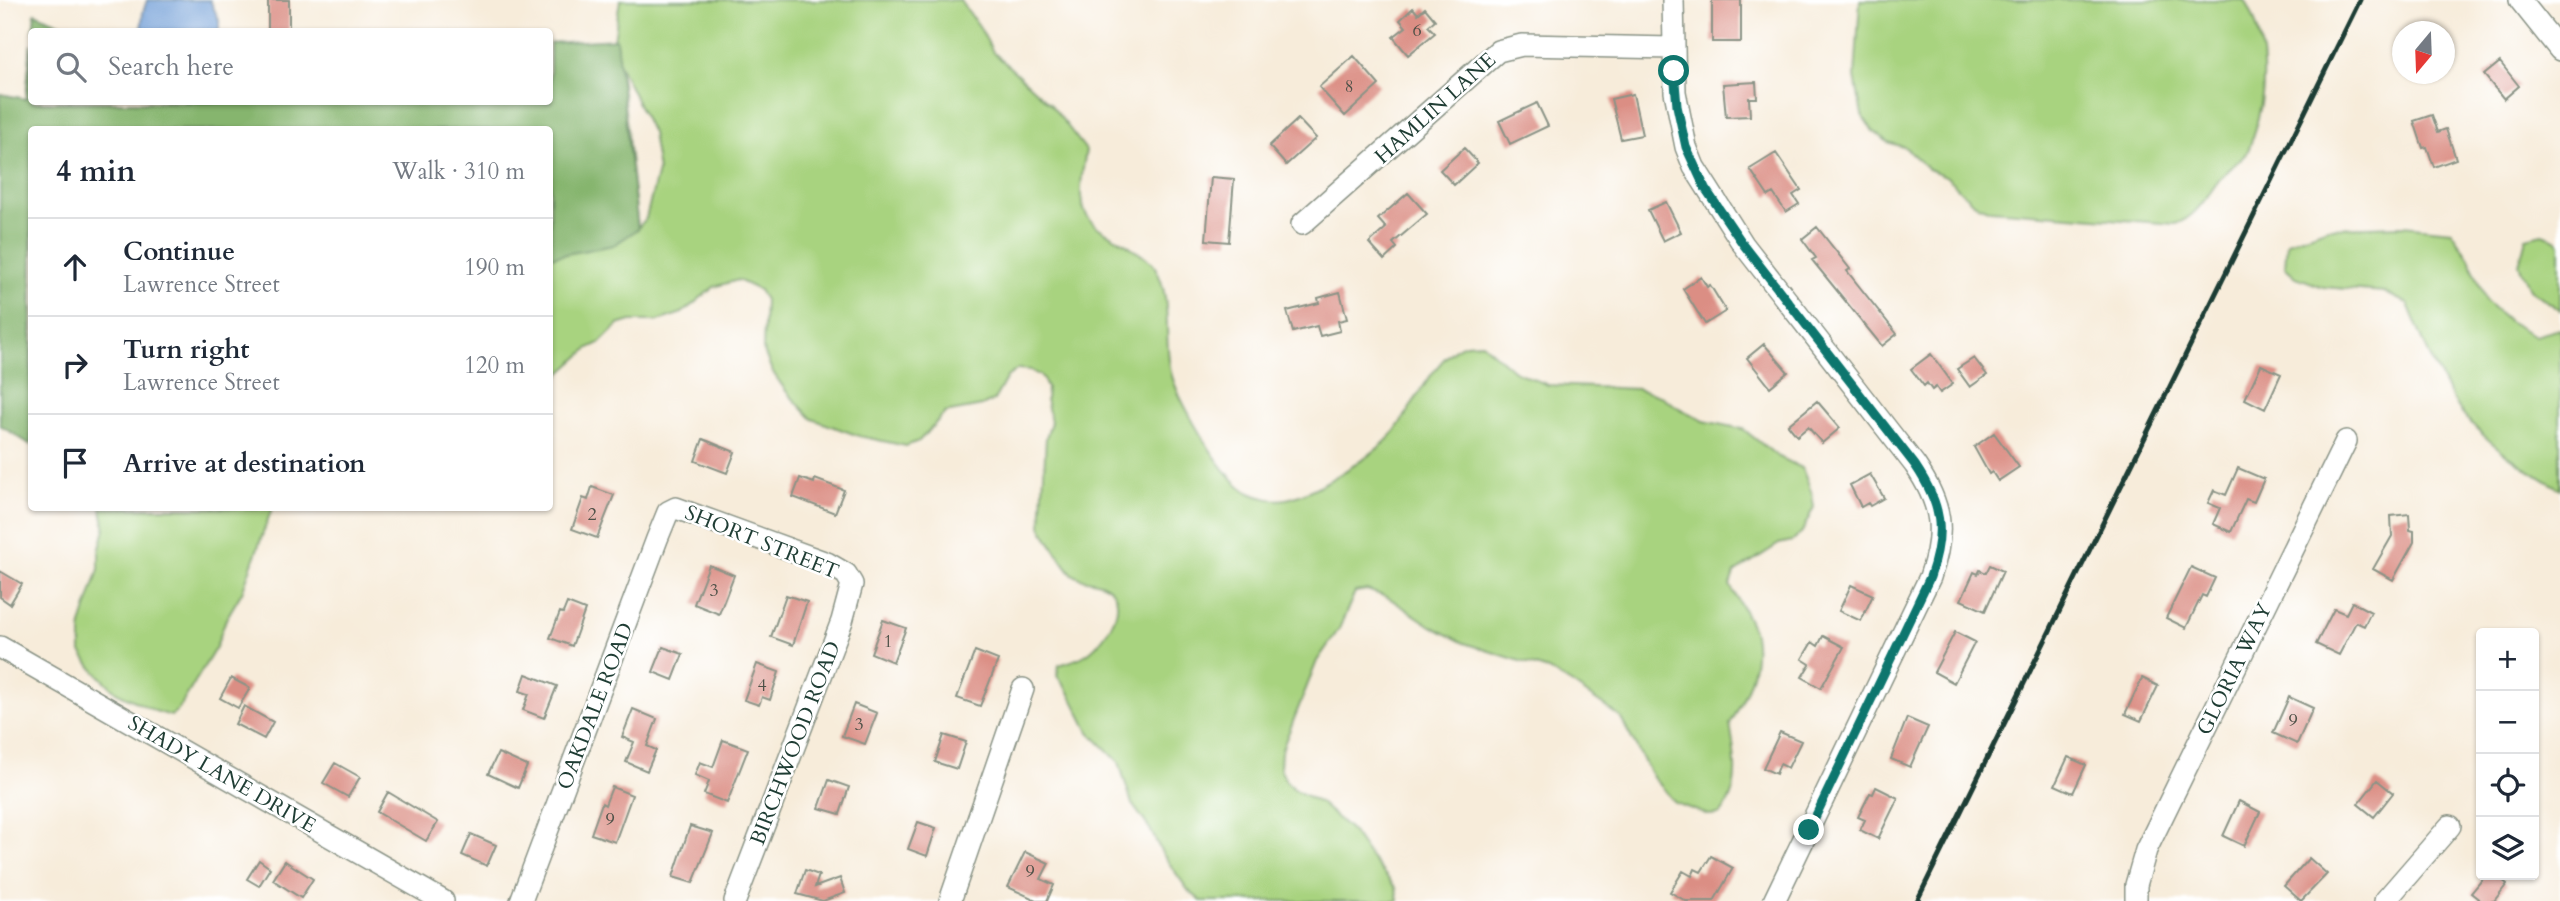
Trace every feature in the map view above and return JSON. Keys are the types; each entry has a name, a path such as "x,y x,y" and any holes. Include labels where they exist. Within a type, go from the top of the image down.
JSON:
{"street":[{"path":"1673,0 1675,92 1689,158 1705,188 1743,244 1915,465 1934,496 1940,518 1940,543 1930,577 1774,901"},
{"path":"2520,0 2560,50"},
{"name":"HAMLIN LANE","path":"1302,224 1497,51 1522,45 1673,48"},
{"name":"GLORIA WAY","path":"2136,901 2136,885 2146,850 2346,441"},
{"name":"SHORT STREET","path":"668,512 676,508 683,509 827,563 846,573 852,584"},
{"name":"OAKDALE ROAD","path":"521,901 668,512"},
{"name":"BIRCHWOOD ROAD","path":"736,901 842,621 852,584"},
{"name":"SHADY LANE DRIVE","path":"0,647 443,901"},
{"path":"950,901 1023,689"},
{"path":"2385,901 2450,826"}],"green space":[{"path":"620,0 960,0 979,26 993,52 1051,105 1086,150 1081,182 1085,212 1099,228 1131,247 1155,267 1164,293 1169,362 1177,389 1193,422 1216,458 1240,486 1254,495 1277,500 1297,496 1341,474 1370,454 1398,427 1434,371 1455,349 1466,344 1482,343 1514,371 1548,385 1638,389 1663,397 1704,421 1743,429 1777,456 1802,468 1814,507 1802,532 1792,541 1779,544 1734,573 1730,585 1750,623 1754,635 1755,658 1750,681 1730,724 1735,771 1732,794 1727,805 1720,814 1708,815 1675,803 1651,774 1620,717 1571,683 1548,670 1464,643 1431,626 1389,598 1367,590 1355,592 1339,629 1317,661 1281,752 1280,767 1285,780 1295,790 1320,803 1352,831 1396,888 1398,901 1201,901 1188,890 1162,853 1150,829 1132,804 1119,762 1089,732 1069,692 1057,676 1059,665 1076,660 1098,644 1110,627 1117,608 1113,592 1109,588 1074,575 1041,526 1046,438 1051,422 1046,399 1047,388 1042,377 1030,370 1018,369 1007,377 994,400 982,406 945,413 919,441 906,446 859,436 812,419 786,391 772,371 763,349 765,300 759,290 738,280 714,287 682,313 658,321 631,321 618,325 600,343 589,348 561,373 553,383 553,126 28,126 28,443 0,425 0,94 26,99 28,77 28,105 553,105 553,43 614,40","holes":["620,66 652,133 658,171 646,218 638,228"]},
{"path":"1860,0 2245,0 2258,30 2263,64 2262,99 2250,147 2220,179 2194,213 2175,224 1990,210 1973,203 1946,176 1928,169 1906,148 1888,142 1873,131 1862,115 1855,77"},
{"path":"35,13 71,28 33,28"},
{"path":"616,39 638,229 614,245 553,256 553,126 28,126 28,443 0,425 0,94 26,99 28,77 28,105 553,105 553,43"},
{"path":"2403,226 2451,231 2469,258 2486,301 2508,321 2535,336 2560,329 2560,489 2503,452 2465,416 2441,379 2408,304 2384,292 2323,287 2296,277 2285,267 2287,242 2328,228"},
{"path":"2542,234 2556,239 2560,244 2560,310 2530,289 2519,265 2526,238"},
{"path":"102,511 271,511 242,592 226,619 216,647 178,710 171,716 116,692 92,668 81,652 81,625 99,569 99,552 105,529"}],"water":[{"path":"147,0 210,0 219,20 219,28 141,28"}],"building":[{"path":"268,0 289,0 289,28 268,28"},
{"path":"1712,0 1741,0 1741,42 1712,42"},
{"path":"1413,8 1418,14 1425,8 1435,20 1428,26 1435,33 1408,55 1393,37 1406,27 1400,20"},
{"path":"1354,56 1379,85 1345,116 1319,87"},
{"path":"2500,62 2519,86 2504,99 2484,75"},
{"path":"1756,82 1757,98 1749,98 1750,116 1726,117 1723,84"},
{"path":"1633,94 1642,135 1621,139 1611,99"},
{"path":"1537,103 1548,126 1510,144 1499,121"},
{"path":"2432,115 2438,132 2446,129 2456,159 2434,167 2427,147 2423,148 2414,121"},
{"path":"1298,119 1316,138 1286,165 1269,146"},
{"path":"1464,148 1478,163 1454,185 1440,170"},
{"path":"1776,153 1801,190 1793,195 1799,204 1786,212 1773,193 1768,196 1750,169"},
{"path":"1211,177 1234,179 1229,242 1206,240"},
{"path":"1408,193 1427,214 1393,243 1397,248 1384,260 1369,243 1386,228 1378,219"},
{"path":"1666,202 1681,232 1663,241 1648,210"},
{"path":"1817,227 1850,269 1847,271 1897,334 1882,346 1812,260 1816,258 1802,239"},
{"path":"1701,277 1707,287 1710,285 1726,311 1705,324 1683,289"},
{"path":"1340,292 1347,319 1338,321 1340,331 1320,336 1317,326 1293,332 1287,311 1319,303 1318,298"},
{"path":"1764,344 1788,372 1770,387 1747,358"},
{"path":"1931,354 1953,384 1940,393 1936,387 1932,390 1927,383 1924,386 1911,369"},
{"path":"1974,358 1987,375 1970,387 1957,369"},
{"path":"2261,365 2281,374 2265,409 2245,399"},
{"path":"1817,401 1840,428 1822,443 1808,427 1797,436 1788,425"},
{"path":"1994,433 2019,467 1998,481 1992,472 1989,474 1974,447"},
{"path":"703,439 735,452 727,473 695,461"},
{"path":"2238,468 2264,479 2254,502 2246,499 2231,532 2213,524 2220,508 2208,503 2214,490 2226,495"},
{"path":"1870,474 1884,498 1870,506 1868,503 1861,507 1850,485"},
{"path":"800,478 814,483 815,479 844,490 835,513 793,497"},
{"path":"592,487 614,495 597,538 572,529 583,498 588,500"},
{"path":"2409,514 2414,542 2393,580 2373,569 2392,536 2391,516"},
{"path":"709,565 734,575 719,614 694,604"},
{"path":"1990,565 2003,571 1985,611 1961,600 1974,572 1978,574 1980,570 1986,573"},
{"path":"2191,567 2215,578 2206,597 2202,595 2186,628 2166,618"},
{"path":"0,571 22,584 10,604 0,597"},
{"path":"1851,585 1873,595 1861,621 1839,611"},
{"path":"786,595 807,602 793,645 771,637"},
{"path":"2352,602 2371,612 2364,626 2356,622 2339,655 2316,644 2334,609 2346,614"},
{"path":"567,603 585,610 572,646 550,638 560,612 563,613"},
{"path":"883,620 906,628 893,662 871,653"},
{"path":"1955,632 1975,642 1954,683 1934,672"},
{"path":"1823,636 1844,647 1821,688 1802,677 1810,664 1802,659 1812,642 1818,646"},
{"path":"663,647 683,654 673,680 653,672"},
{"path":"975,651 998,660 980,706 957,698"},
{"path":"757,664 779,672 770,700 762,697 759,705 744,700"},
{"path":"526,674 557,686 544,718 523,710 529,694 520,691"},
{"path":"231,678 250,688 238,708 220,698"},
{"path":"2142,678 2158,686 2141,721 2125,714"},
{"path":"2289,697 2313,708 2297,744 2273,733"},
{"path":"854,704 877,713 865,744 842,736"},
{"path":"244,706 273,722 264,739 235,724"},
{"path":"633,709 657,719 647,746 656,750 647,771 626,762 634,742 622,737"},
{"path":"1907,718 1928,727 1910,767 1891,759"},
{"path":"1780,732 1801,741 1788,768 1780,764 1776,774 1763,768"},
{"path":"944,735 966,742 957,769 935,762"},
{"path":"723,740 748,749 727,803 704,794 709,781 695,775 700,762 713,767"},
{"path":"498,753 527,766 518,788 488,774"},
{"path":"2068,757 2086,765 2073,793 2055,785"},
{"path":"335,763 360,777 348,797 323,783"},
{"path":"829,780 849,787 840,814 819,808"},
{"path":"2377,780 2393,793 2374,817 2358,804"},
{"path":"612,787 632,795 615,842 591,834 602,803 605,805"},
{"path":"1876,787 1898,798 1878,839 1860,830 1865,820 1858,817"},
{"path":"388,792 438,822 426,841 377,812"},
{"path":"2239,801 2260,812 2244,846 2223,836"},
{"path":"918,822 936,828 927,856 908,849"},
{"path":"690,826 713,833 693,883 673,877"},
{"path":"471,834 496,845 487,866 462,855"},
{"path":"1025,852 1049,863 1041,879 1054,885 1047,901 1038,901 1008,887"},
{"path":"1711,856 1733,868 1714,901 1686,901 1670,892 1683,871 1692,876 1695,869 1701,872"},
{"path":"2309,858 2327,874 2301,901 2284,886"},
{"path":"259,860 270,868 259,886 247,879"},
{"path":"285,861 313,879 301,898 273,880"},
{"path":"805,870 819,875 815,887 840,878 845,893 823,901 797,894"},
{"path":"2482,880 2502,880 2507,884 2494,901 2481,901 2471,893"}],"railway":[{"path":"1917,901 2360,0"}],"route":[{"path":"1674,71 1680,125 1686,147 1705,188 1743,244 1915,465 1934,496 1940,518 1940,543 1930,577 1809,830"}]}
